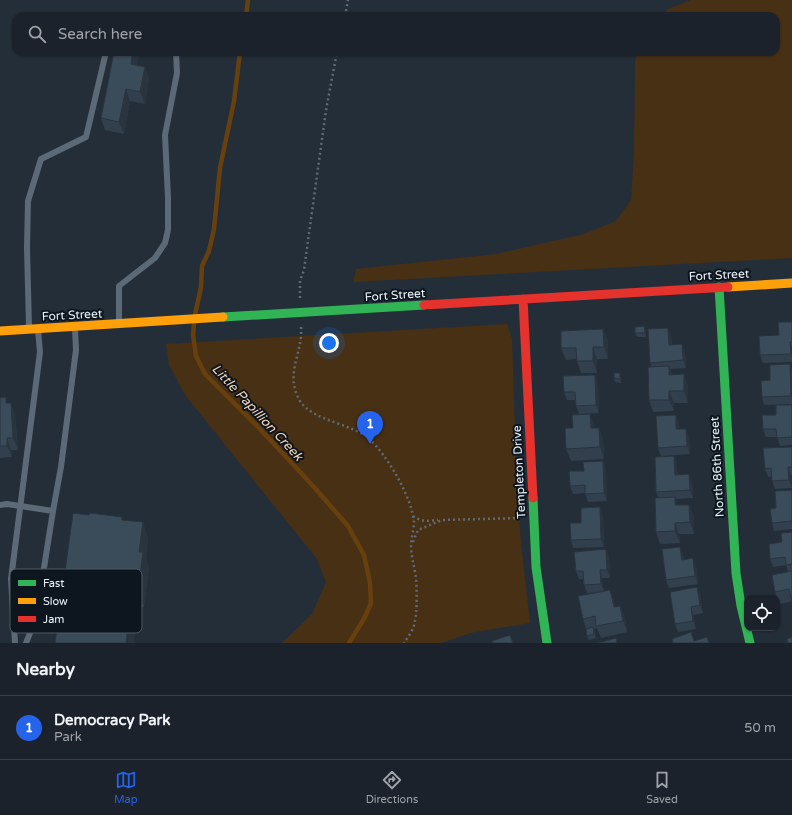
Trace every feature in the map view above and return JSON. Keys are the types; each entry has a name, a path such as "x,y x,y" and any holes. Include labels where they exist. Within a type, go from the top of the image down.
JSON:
{"main road":[{"name":"Fort Street","path":"0,331 523,298 792,283"},
{"name":"North 86th Street","path":"719,287 734,558 741,606 750,643"},
{"name":"Templeton Drive","path":"523,298 536,567 547,643"}],"lane":[{"path":"13,569 40,352 34,329 26,248 28,201 41,159 86,138 105,56"},
{"path":"119,324 119,286 155,258 165,243 168,230 165,135 177,73 176,56"},
{"path":"44,569 61,467 75,358 75,326"},
{"path":"0,505 7,504 53,511"},
{"path":"14,633 15,643"},
{"path":"26,643 30,633"}],"path":[{"path":"346,12 348,0"},
{"path":"412,516 418,520 425,521 533,518"},
{"path":"404,643 415,622 416,579 411,546 418,530 442,520"}],"shaded area":[{"path":"691,0 792,0 792,258 353,282 356,269 496,254 584,234 616,221 631,200 634,152 635,61 637,56 780,56 780,12 665,12 668,9"},
{"path":"507,324 512,339 517,493 530,623 470,633 441,643 282,643 312,614 326,582 317,559 185,395 169,365 166,344"}],"building":[{"path":"113,56 132,56 131,64 145,67 140,92 126,89 119,122 101,118"},
{"path":"778,322 792,322 792,342 790,342 791,354 760,355 759,336 779,335"},
{"path":"644,326 645,333 635,333 635,327"},
{"path":"668,328 669,345 682,344 683,360 650,363 648,329"},
{"path":"603,329 604,347 593,347 593,361 577,361 576,348 561,348 561,331"},
{"path":"790,364 791,396 762,397 761,381 770,380 770,365"},
{"path":"669,366 669,375 684,374 684,391 669,391 669,400 649,400 648,367"},
{"path":"614,373 620,373 620,379 614,378"},
{"path":"595,375 596,405 576,406 575,392 564,392 563,376"},
{"path":"6,397 6,403 11,403 13,438 7,438 7,446 0,446 0,398"},
{"path":"776,405 792,405 792,437 777,438 776,429 763,429 762,415 776,415"},
{"path":"590,414 591,428 599,428 600,447 566,449 565,428 573,428 572,415"},
{"path":"676,415 676,429 686,429 687,446 658,448 656,416"},
{"path":"792,447 792,467 788,467 789,480 772,481 771,468 765,469 763,448"},
{"path":"674,456 675,475 689,474 690,490 656,492 655,457"},
{"path":"603,461 604,493 585,494 585,485 570,486 569,471 584,471 583,462"},
{"path":"792,490 792,521 772,523 770,509 776,508 775,491"},
{"path":"675,497 675,505 689,505 690,522 675,523 675,531 656,532 655,498"},
{"path":"600,507 601,539 571,540 570,523 581,523 581,508"},
{"path":"73,513 89,515 90,513 122,517 122,520 143,522 139,552 143,552 141,569 65,569"},
{"path":"792,532 792,564 786,565 785,557 770,559 769,544 782,542 781,533"},
{"path":"680,547 682,560 693,558 695,576 666,580 662,549"},
{"path":"606,549 607,570 600,570 601,584 584,585 583,571 576,571 574,552"},
{"path":"792,571 792,602 789,589 775,592 772,575"},
{"path":"697,587 700,605 691,607 693,621 675,624 670,592"},
{"path":"610,590 614,607 620,606 623,621 596,626 595,616 583,619 578,596"},
{"path":"593,627 594,634 587,636 586,629"},
{"path":"691,632 694,641 707,637 709,643 673,643 672,639"},
{"path":"56,633 127,633 126,643 55,643"},
{"path":"510,635 513,643 493,643 492,641"},
{"path":"792,637 792,643 788,643 787,639"},
{"path":"616,638 617,643 597,643"}],"waterway":[{"name":"Little Papillion Creek","path":"246,12 248,0"},
{"name":"Little Papillion Creek","path":"195,315 201,287 202,266 209,251 214,229 220,168 234,101 240,56"},
{"name":"Little Papillion Creek","path":"194,323 193,335 196,356 205,374 260,429 314,487 348,526 364,555 370,583 371,603 365,617 349,643"}],"traffic: fast":[{"path":"719,287 736,573 741,606 750,643"},
{"path":"223,317 424,305"},
{"path":"533,498 536,567 547,643"}],"traffic: slow":[{"path":"728,287 792,283"},
{"path":"0,331 223,317"}],"traffic: jam":[{"path":"424,305 728,287"},
{"path":"523,299 533,498"}],"place":[{"name":"Democracy Park","path":"370,444"}]}
